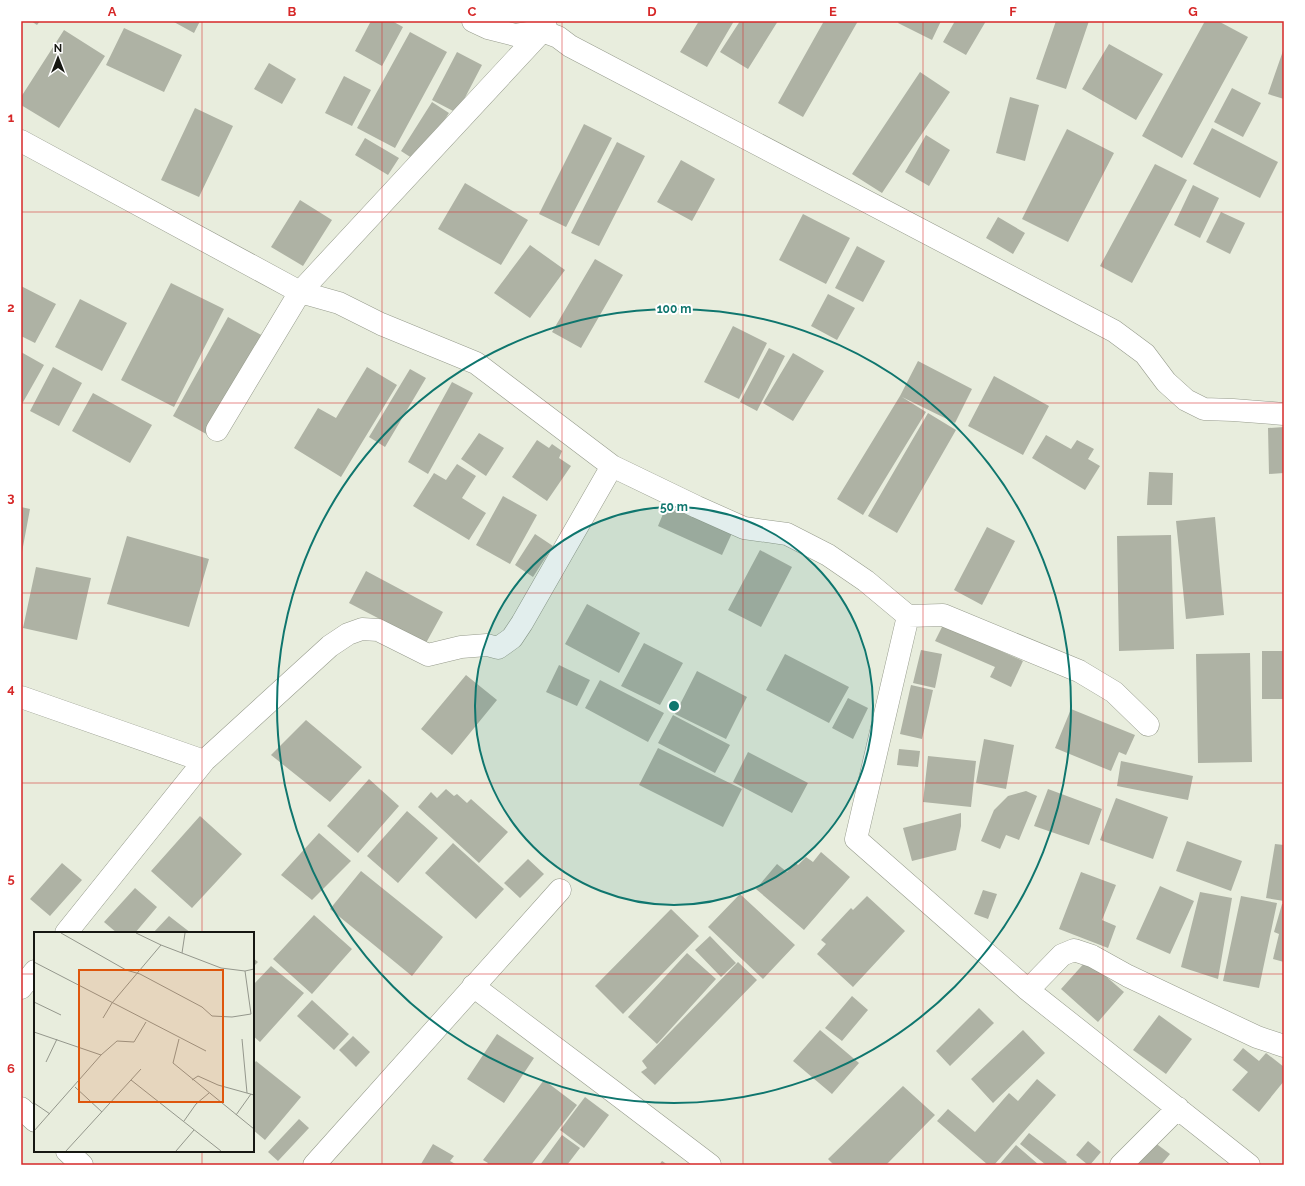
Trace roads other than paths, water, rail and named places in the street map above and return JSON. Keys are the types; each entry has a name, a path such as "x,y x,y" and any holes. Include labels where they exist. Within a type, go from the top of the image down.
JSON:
{"street":[{"path":"474,21 488,28 515,35 546,26"},
{"path":"217,430 300,292 546,26"},
{"path":"546,26 558,38 570,46 1114,331 1145,354 1166,382 1186,400 1204,409 1284,414"},
{"path":"21,141 300,292 339,303 382,324 476,363 612,466 696,507 744,528 787,534 828,555 866,581 908,616 943,615 1079,671 1114,692 1148,725"},
{"path":"67,932 204,761 330,646 348,634 362,629 378,630 428,655 461,647 487,645 498,648 512,638 612,466"},
{"path":"908,616 856,840 1028,990 1249,1165"},
{"path":"21,697 204,761"},
{"path":"314,1165 560,890"},
{"path":"1028,990 1062,955 1074,950 1092,956 1128,976 1257,1037 1284,1046"},
{"path":"21,988 34,972"},
{"path":"473,986 710,1165"},
{"path":"21,1108 34,1120"},
{"path":"1121,1165 1178,1108"},
{"path":"68,1152 82,1165"}]}
